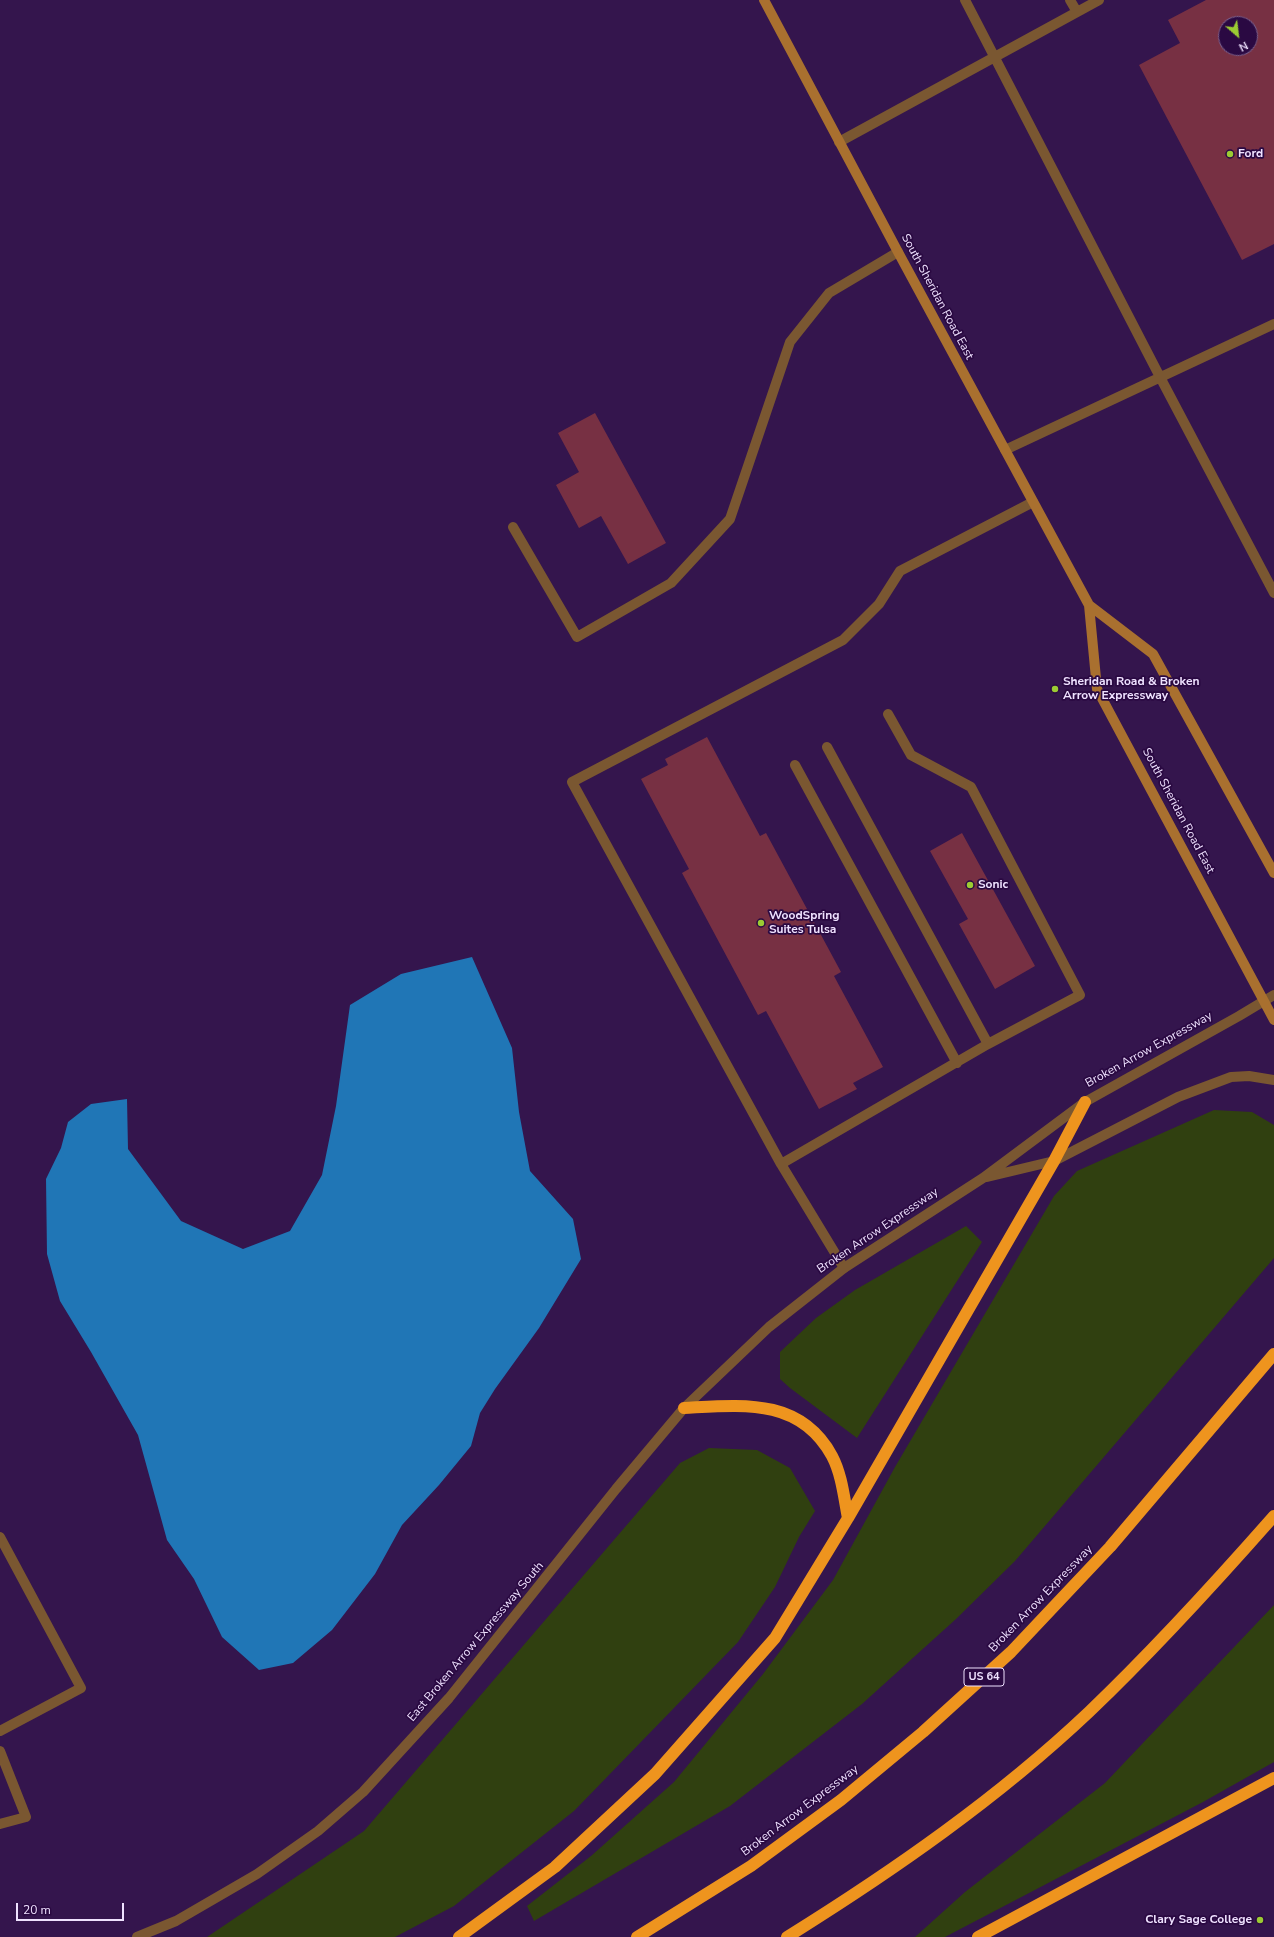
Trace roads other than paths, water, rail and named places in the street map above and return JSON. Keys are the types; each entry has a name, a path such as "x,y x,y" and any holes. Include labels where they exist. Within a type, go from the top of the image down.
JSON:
{"highway":[{"path":"459,1937 555,1867 654,1774 775,1638 848,1518 1054,1161 1085,1102"},
{"name":"Broken Arrow Expressway","path":"637,1937 751,1866 841,1800 923,1732 1011,1652 1110,1547 1274,1354"},
{"path":"684,1408 738,1405 769,1408 794,1416 816,1434 832,1456 842,1482 848,1518"},
{"path":"788,1937 925,1846 1025,1767 1094,1707 1183,1615 1274,1516"},
{"path":"978,1937 1274,1778"}],"main road":[{"name":"South Sheridan Road East","path":"764,0 898,252 1089,605 1097,689 1274,1020"},
{"name":"South Sheridan Road East","path":"1089,605 1153,654 1274,873"}],"street":[{"path":"965,0 1160,377 1274,593"},
{"path":"1070,0 1077,12"},
{"path":"839,142 1099,0"},
{"path":"513,527 577,637 671,583 730,519 790,342 830,293 898,252"},
{"path":"1005,450 1274,324"},
{"path":"844,1268 781,1164 572,782 842,640 879,604 900,570 1033,502"},
{"path":"781,1164 988,1044 1080,995 971,787 911,755 888,714"},
{"path":"827,747 988,1044"},
{"path":"795,765 957,1063"},
{"name":"Broken Arrow Expressway","path":"684,1408 769,1328 844,1268 984,1178 1085,1102 1274,995"},
{"name":"Broken Arrow Expressway","path":"984,1178 1054,1161 1185,1094 1231,1077 1249,1076 1274,1080"},
{"name":"East Broken Arrow Expressway South","path":"137,1937 176,1921 257,1874 318,1831 363,1792 450,1698 616,1489 684,1408"},
{"path":"0,1537 81,1688 0,1731"},
{"path":"0,1751 26,1817 0,1824"}],"water":[{"path":"472,957 512,1048 519,1112 530,1171 573,1219 581,1259 539,1328 495,1389 480,1413 471,1446 439,1485 402,1525 375,1574 332,1630 293,1663 259,1670 222,1637 194,1579 167,1540 138,1435 60,1301 47,1254 46,1179 61,1148 68,1122 91,1104 127,1099 128,1149 181,1221 243,1249 290,1231 322,1175 336,1106 350,1005 401,974"}],"place":[{"name":"Ford","path":"1230,154"},
{"name":"Sheridan Road & Broken Arrow Expressway","path":"1055,689"},
{"name":"Sonic","path":"970,885"},
{"name":"WoodSpring Suites Tulsa","path":"761,923"},
{"name":"Clary Sage College","path":"1260,1920"}]}
